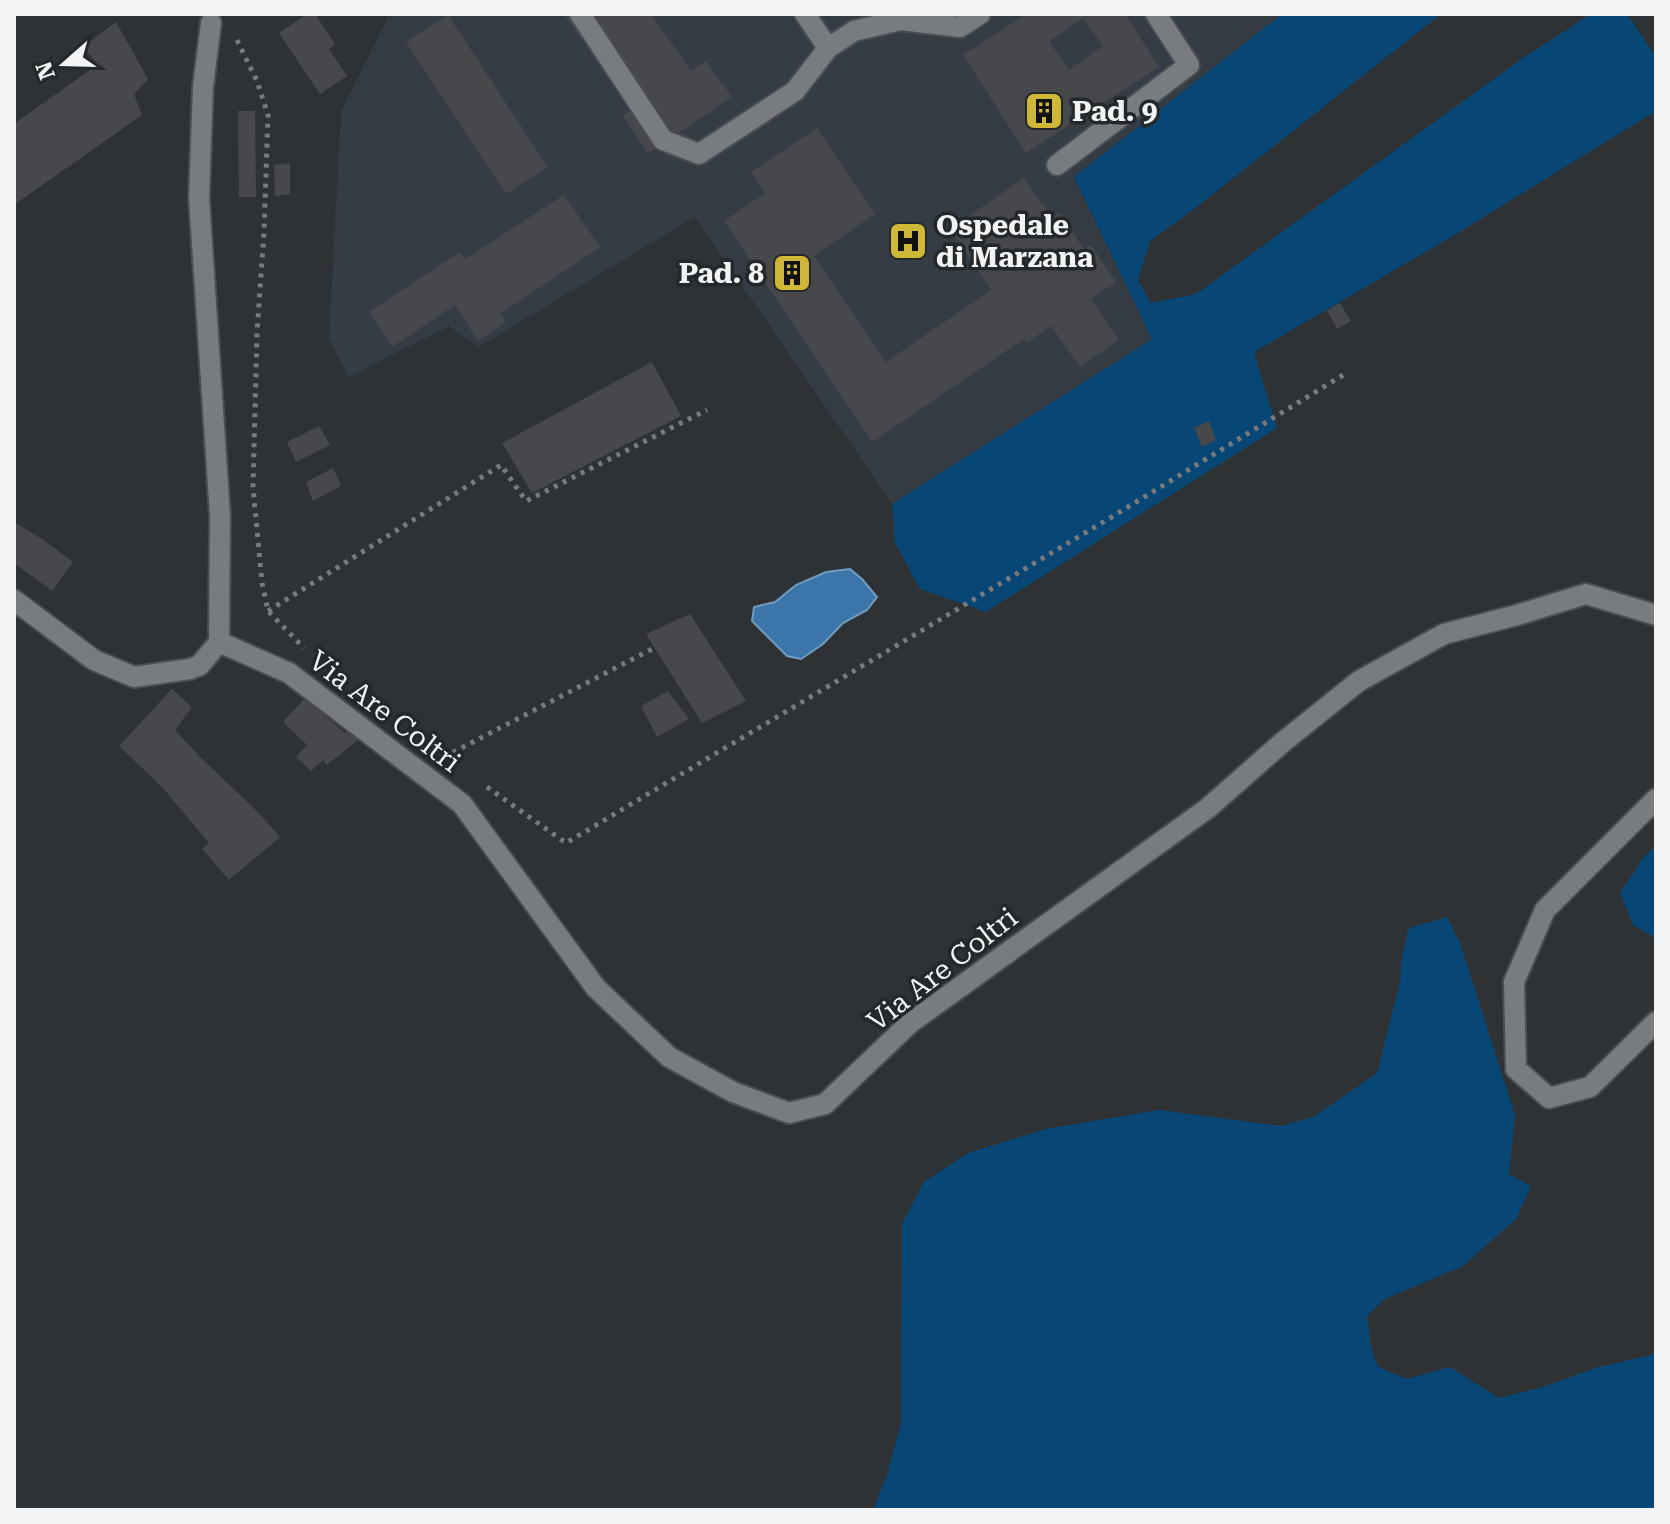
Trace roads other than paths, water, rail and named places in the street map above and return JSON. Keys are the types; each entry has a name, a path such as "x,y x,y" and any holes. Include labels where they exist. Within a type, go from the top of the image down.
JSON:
{"street":[{"path":"580,14 663,140 699,154 795,91 828,48 854,31 901,20 960,27 980,14"},
{"path":"805,14 828,48"},
{"path":"1057,165 1189,65 1156,14"},
{"path":"14,600 94,660 134,677 200,665 219,642 220,516 199,198 203,87 213,17"},
{"name":"Via Are Coltri","path":"219,642 289,673 462,804 596,988 669,1057 733,1092 789,1113 825,1104 910,1023 1208,808 1359,681 1444,634 1586,594 1656,615"},
{"path":"1656,799 1545,910 1514,982 1516,1069 1549,1098 1590,1087 1656,1022"}],"place":[{"name":"Pad. 9","path":"1044,111"},
{"name":"Ospedale di Marzana","path":"908,241"},
{"name":"Pad. 8","path":"792,273"}]}
